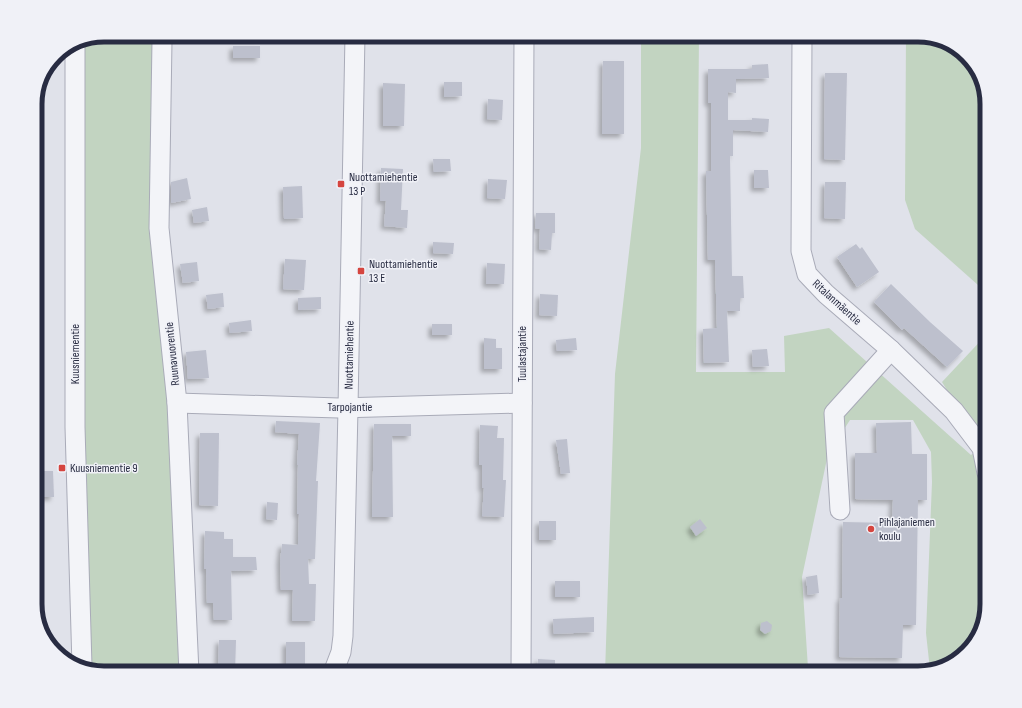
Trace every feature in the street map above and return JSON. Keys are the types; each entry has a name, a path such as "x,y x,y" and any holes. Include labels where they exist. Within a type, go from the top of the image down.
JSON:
{"street":[{"name":"Ruunavuorentie","path":"163,42 159,228 177,403 189,666"},
{"name":"Nuottamiehentie","path":"336,666 341,652 343,636 355,42"},
{"name":"Tuulastajantie","path":"521,666 524,42"},
{"name":"Ritalanmäentie","path":"802,42 801,251 807,274 826,294 891,350 954,411 980,445"},
{"name":"Kuusniementie","path":"75,49 75,427 82,662"},
{"path":"840,510 834,413 891,350"},
{"name":"Tarpojantie","path":"177,403 348,408 522,404"}],"green space":[{"path":"104,42 164,42 159,228 188,666 104,666 82,662 78,48 84,45"},
{"path":"641,42 699,42 696,372 785,372 784,336 829,328 971,455 980,448 979,612 977,624 965,645 949,658 929,665 926,633 932,482 931,452 913,420 850,420 828,454 802,577 808,666 605,666 615,374 641,148"},
{"path":"906,42 918,42 938,45 959,57 974,77 978,88 980,104 980,287 915,229 905,200"},
{"path":"980,341 980,444 942,382"}],"building":[{"path":"233,46 260,46 260,58 233,58"},
{"path":"603,61 624,61 624,134 602,134"},
{"path":"768,64 769,78 736,79 736,93 728,92 728,120 752,120 752,118 769,119 768,132 733,130 733,156 730,156 732,276 743,276 744,298 740,298 740,311 727,311 729,362 704,363 703,329 717,328 715,260 708,260 706,171 711,171 711,103 708,103 708,69 752,69 752,65"},
{"path":"825,73 847,73 845,160 824,159"},
{"path":"444,82 462,82 462,96 444,97"},
{"path":"383,83 405,84 404,126 383,126"},
{"path":"488,99 503,100 502,120 487,119"},
{"path":"433,159 450,159 451,171 434,172"},
{"path":"381,168 403,169 401,210 408,210 407,228 384,226 386,201 380,201"},
{"path":"754,170 768,170 769,188 754,188"},
{"path":"187,178 191,199 171,203 171,182"},
{"path":"488,179 507,180 505,199 487,198"},
{"path":"825,182 846,182 845,219 824,218"},
{"path":"302,186 303,218 284,219 283,187"},
{"path":"207,207 209,221 194,223 192,210"},
{"path":"536,213 555,213 555,233 552,233 551,250 539,249 540,229 535,228"},
{"path":"433,242 454,243 453,254 433,253"},
{"path":"856,244 860,249 862,247 879,272 857,287 837,257"},
{"path":"285,259 306,260 304,290 283,289"},
{"path":"197,262 199,281 183,283 180,264"},
{"path":"487,263 505,264 504,284 486,284"},
{"path":"891,284 930,322 963,351 947,367 904,328 902,330 874,302"},
{"path":"223,293 224,307 208,309 206,295"},
{"path":"540,294 558,295 557,316 539,315"},
{"path":"321,297 321,309 298,310 298,298"},
{"path":"251,320 252,331 230,333 229,323"},
{"path":"432,324 452,324 452,335 432,335"},
{"path":"484,338 496,339 496,348 502,348 502,369 484,369"},
{"path":"576,338 577,350 557,351 556,340"},
{"path":"767,349 769,366 753,367 752,350"},
{"path":"206,350 209,378 188,379 186,352"},
{"path":"276,421 320,423 316,481 318,481 315,559 308,559 309,584 316,584 315,621 292,621 293,590 281,590 280,561 282,544 298,545 299,514 297,514 297,465 299,434 275,432"},
{"path":"911,422 912,454 927,454 927,500 918,500 916,625 903,625 902,658 839,657 840,598 842,598 843,522 892,523 893,500 855,499 855,453 877,453 876,423"},
{"path":"374,424 411,424 411,436 392,436 393,517 372,517"},
{"path":"480,425 498,426 497,438 504,438 503,480 506,480 504,517 482,516 484,488 482,488 482,465 479,465"},
{"path":"200,433 219,433 218,506 199,505"},
{"path":"567,439 570,473 561,474 556,440"},
{"path":"42,471 53,471 54,497 42,497"},
{"path":"267,502 278,503 277,520 266,519"},
{"path":"700,519 707,528 696,536 690,527"},
{"path":"539,521 556,521 556,540 539,540"},
{"path":"205,531 224,532 224,539 233,539 233,557 256,557 257,570 231,571 232,620 214,620 213,603 207,603 206,569 204,569"},
{"path":"817,575 819,593 808,595 806,577"},
{"path":"555,581 580,581 580,597 555,597"},
{"path":"594,617 594,632 554,634 553,619"},
{"path":"767,621 772,625 771,631 765,634 760,630 761,623"},
{"path":"219,640 236,640 235,666 218,666"},
{"path":"286,642 305,642 305,666 286,666"},
{"path":"538,659 555,660 555,666 538,666"}],"place":[{"name":"Nuottamiehentie 13 P","path":"341,184"},
{"name":"Nuottamiehentie 13 E","path":"361,271"},
{"name":"Kuusniementie 9","path":"62,468"},
{"name":"Pihlajaniemen koulu","path":"871,529"}]}
